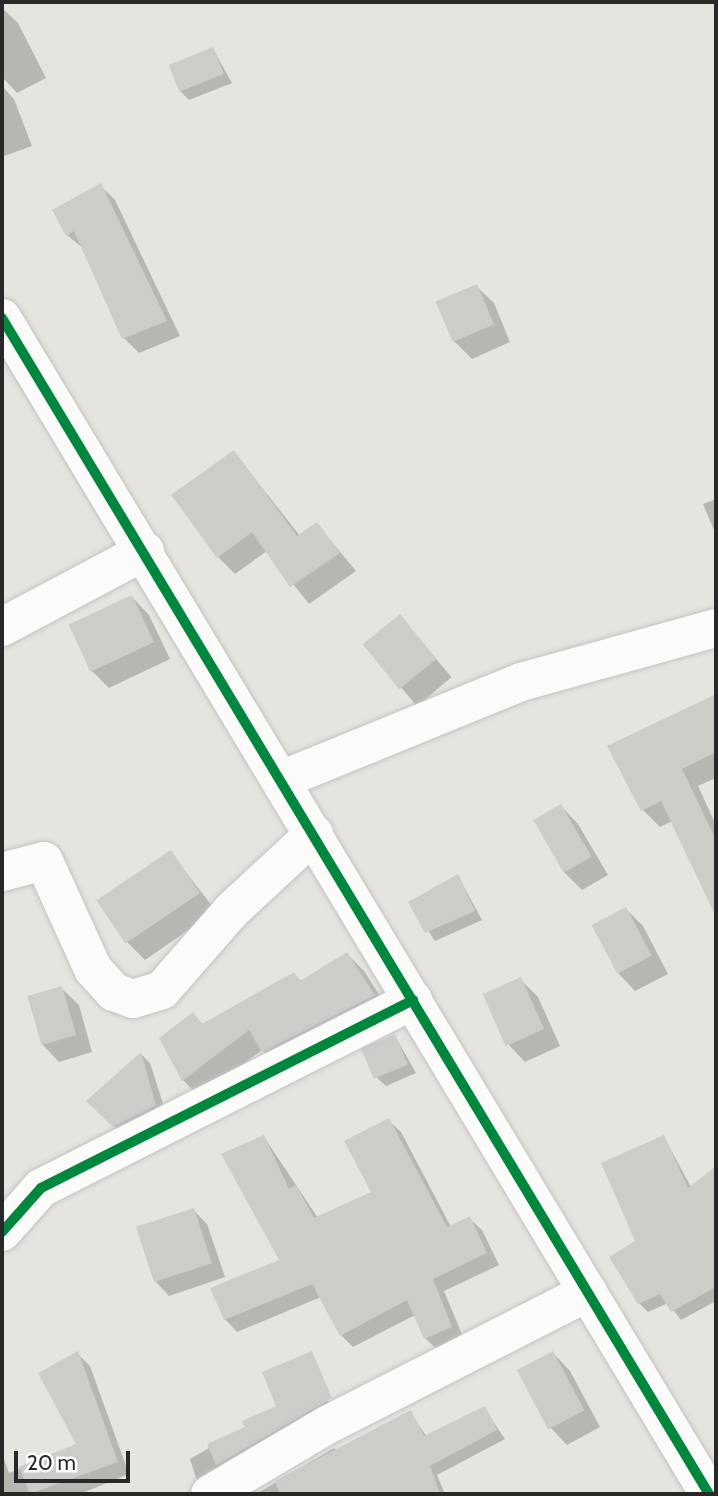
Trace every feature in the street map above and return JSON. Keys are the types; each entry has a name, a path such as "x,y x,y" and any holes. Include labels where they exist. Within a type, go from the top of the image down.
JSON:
{"street":[{"path":"2,318 145,551 709,1494"},
{"path":"2,627 145,551"},
{"path":"281,780 521,682 716,628"},
{"path":"3,870 44,861 93,970 114,992 133,999 162,990 232,910 314,834"},
{"path":"2,1233 41,1188 413,1000"},
{"path":"210,1494 327,1424 588,1292"}],"building":[{"path":"213,47 224,74 179,92 168,65"},
{"path":"101,183 167,321 122,339 74,231 66,236 52,210"},
{"path":"477,284 494,325 453,342 436,302"},
{"path":"234,450 297,536 317,522 340,553 290,587 252,532 217,558 171,495"},
{"path":"132,595 154,642 91,672 69,625"},
{"path":"400,614 437,659 399,689 363,644"},
{"path":"716,694 716,752 682,769 716,840 716,917 661,801 641,811 607,746"},
{"path":"561,804 592,857 564,873 533,820"},
{"path":"171,850 200,893 125,943 96,900"},
{"path":"458,874 475,911 425,933 408,902"},
{"path":"626,907 652,956 617,974 592,925"},
{"path":"347,952 375,995 262,1052 249,1030 182,1081 159,1038 193,1012 202,1024 294,972 300,981"},
{"path":"521,977 544,1029 506,1046 483,994"},
{"path":"62,986 76,1035 41,1045 27,996"},
{"path":"395,1034 408,1064 374,1079 361,1048"},
{"path":"141,1052 156,1105 113,1127 86,1101"},
{"path":"389,1118 447,1227 470,1216 487,1253 433,1279 452,1327 424,1339 407,1300 340,1336 312,1284 224,1320 210,1288 279,1260 221,1154 264,1135 289,1189 296,1185 314,1218 371,1192 344,1141"},
{"path":"664,1135 688,1188 716,1166 716,1287 671,1312 660,1294 638,1304 609,1257 635,1241 601,1163"},
{"path":"194,1208 212,1263 154,1282 136,1227"},
{"path":"78,1351 118,1462 30,1494 19,1467 76,1444 38,1373"},
{"path":"312,1351 332,1398 216,1465 207,1444 245,1427 242,1421 276,1406 262,1372"},
{"path":"553,1351 584,1410 548,1429 517,1370"},
{"path":"485,1406 497,1430 430,1466 440,1494 280,1494 275,1481 411,1410 424,1436"}],"cycle path":[{"path":"2,318 709,1494"},
{"path":"2,1232 41,1188 413,1000"}]}
